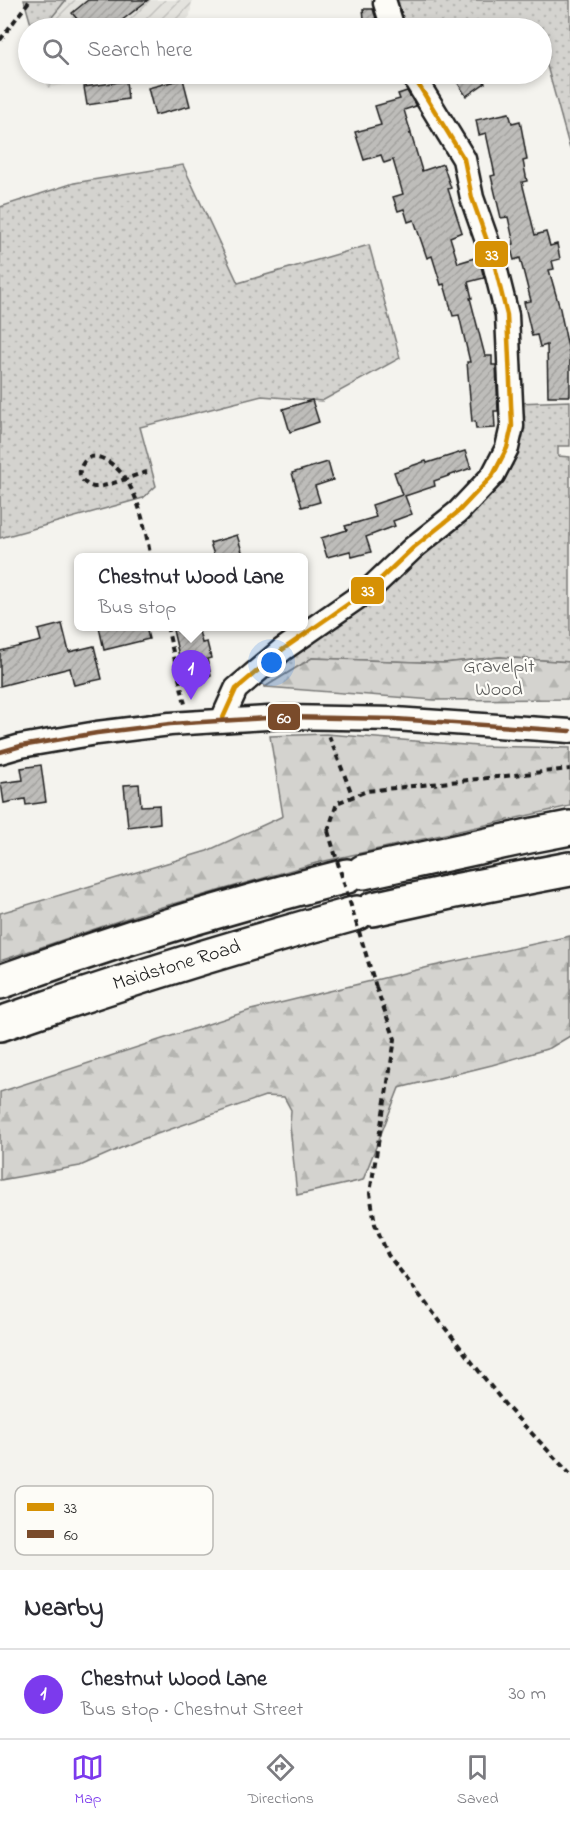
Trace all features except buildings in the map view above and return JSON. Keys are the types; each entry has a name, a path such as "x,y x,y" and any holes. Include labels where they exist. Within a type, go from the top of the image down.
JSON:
{"highway":[{"name":"Maidstone Road","path":"0,982 285,891 570,828"},
{"name":"Maidstone Road","path":"0,1024 181,964 365,911 570,869"}],"street":[{"path":"385,3 390,18"},
{"path":"222,720 236,689 282,651 371,588 413,548 458,512 493,475 507,448 512,426 507,315 492,255 472,198 464,159 418,84"},
{"path":"0,752 21,746 98,733 190,722 284,717 395,719 570,731"}],"path":[{"path":"0,40 30,0"},
{"path":"147,472 125,478 95,487 84,482 80,470 87,459 93,457 99,457 117,468 125,478 141,510 150,553"},
{"path":"168,631 190,722"},
{"path":"328,734 353,797"},
{"path":"570,769 367,791 337,803 327,831 376,987 395,1039 370,1193 375,1224 388,1255 409,1282 507,1407 570,1474"}],"shaded area":[{"path":"66,0 192,0 188,18 51,18"},
{"path":"47,84 67,84 48,88"}],"green space":[{"path":"24,0 66,0 51,18 29,18"},
{"path":"389,0 570,0 570,149 552,84 552,18 394,18"},
{"path":"183,165 238,283 369,245 400,358 322,401 262,396 140,427 156,486 143,498 0,538 0,207 74,183"},
{"path":"570,401 570,446 558,446 558,456 570,457 570,662 499,657 444,663 312,658 265,687 257,675 495,477 517,403"},
{"name":"Gravelpit Wood","path":"499,657 570,662 570,699 434,700 265,687 312,658 444,663"},
{"path":"326,734 478,746 570,748 570,806 316,863 148,911 0,961 0,913 207,851 283,816 270,736"},
{"path":"570,936 570,1036 550,1048 399,1088 363,1180 297,1195 290,1126 291,1110 284,1097 265,1096 137,1141 80,1166 0,1180 0,1092 251,1010"}],"transit line":[{"name":"33","path":"222,720 236,689 282,650 371,588 413,548 458,512 493,475 507,448 512,426 507,315 492,255 472,198 464,159 418,84"},
{"name":"60","path":"0,752 21,746 97,733 170,724 284,717 395,719 570,731"}],"place":[{"name":"Chestnut Wood Lane","path":"191,700"}]}
